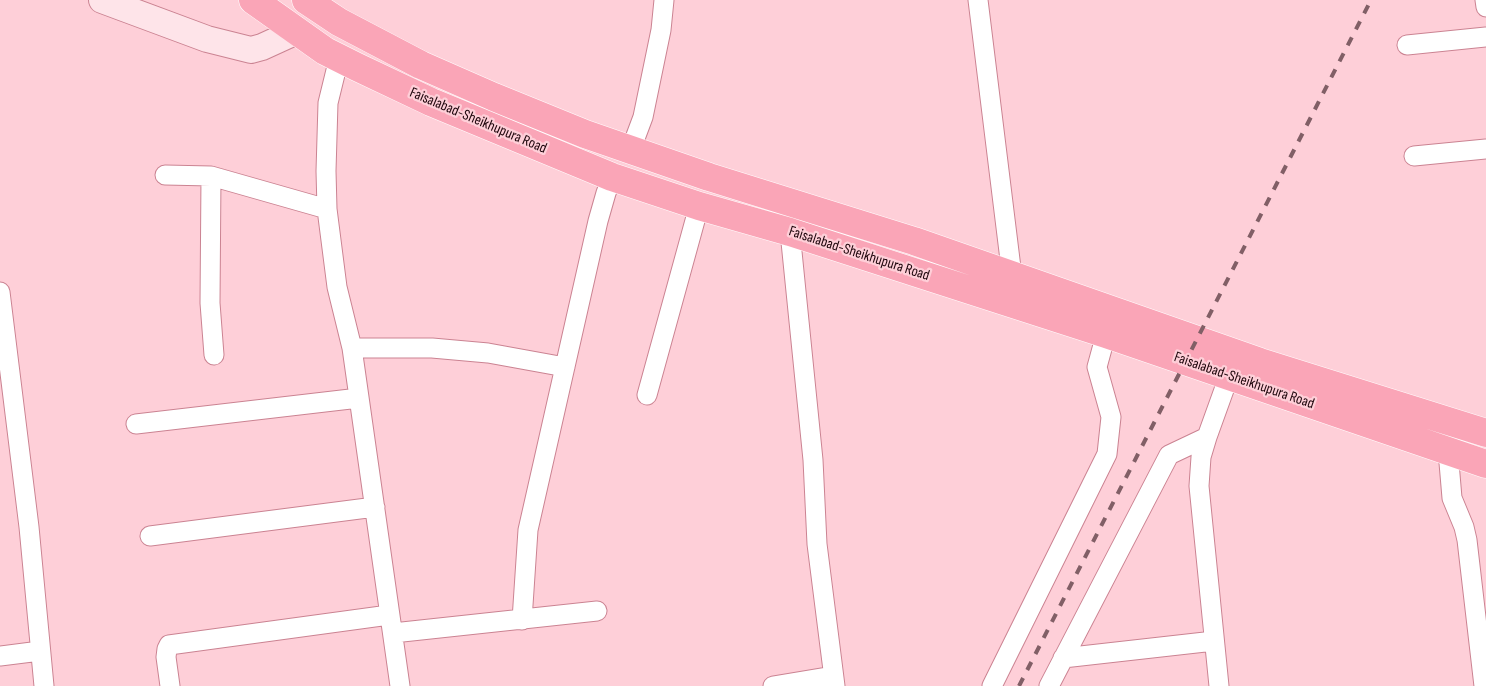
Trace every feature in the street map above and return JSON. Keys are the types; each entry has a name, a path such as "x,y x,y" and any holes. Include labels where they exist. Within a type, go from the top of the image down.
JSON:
{"highway":[{"name":"Faisalabad-Sheikhupura Road","path":"253,0 332,55 431,102 612,178 699,206 790,232 1106,334 1486,464"},
{"name":"Faisalabad-Sheikhupura Road","path":"306,0 339,22 422,65 584,134 709,177 914,241 1260,362 1486,433"},
{"path":"332,55 339,22"}],"main road":[{"path":"102,0 207,39 251,50 297,31"}],"street":[{"path":"631,149 644,118 661,30 664,0"},
{"path":"978,0 1012,276"},
{"path":"1486,0 1486,7"},
{"path":"1407,45 1486,38"},
{"path":"332,55 328,103 326,209 337,287 352,348 400,686"},
{"path":"1414,156 1486,149"},
{"path":"165,175 211,176 326,209"},
{"path":"211,176 210,303 214,355"},
{"path":"522,620 528,530 598,221 612,178"},
{"path":"647,395 699,206"},
{"path":"773,686 834,681 816,544 814,460 790,232"},
{"path":"0,292 29,527 44,686"},
{"path":"992,686 1108,454 1111,417 1097,367 1106,334"},
{"path":"352,348 432,348 479,352 565,367"},
{"path":"1219,686 1199,486 1201,457 1229,376"},
{"path":"136,424 359,398"},
{"path":"1049,686 1169,455 1207,437"},
{"path":"1448,451 1452,498 1464,527 1466,540 1484,686"},
{"path":"150,536 375,508"},
{"path":"170,686 166,657 169,645 391,624 522,620 597,612"},
{"path":"1063,658 1214,641"},
{"path":"0,656 40,651"}],"railway":[{"path":"1019,686 1371,0"}]}
